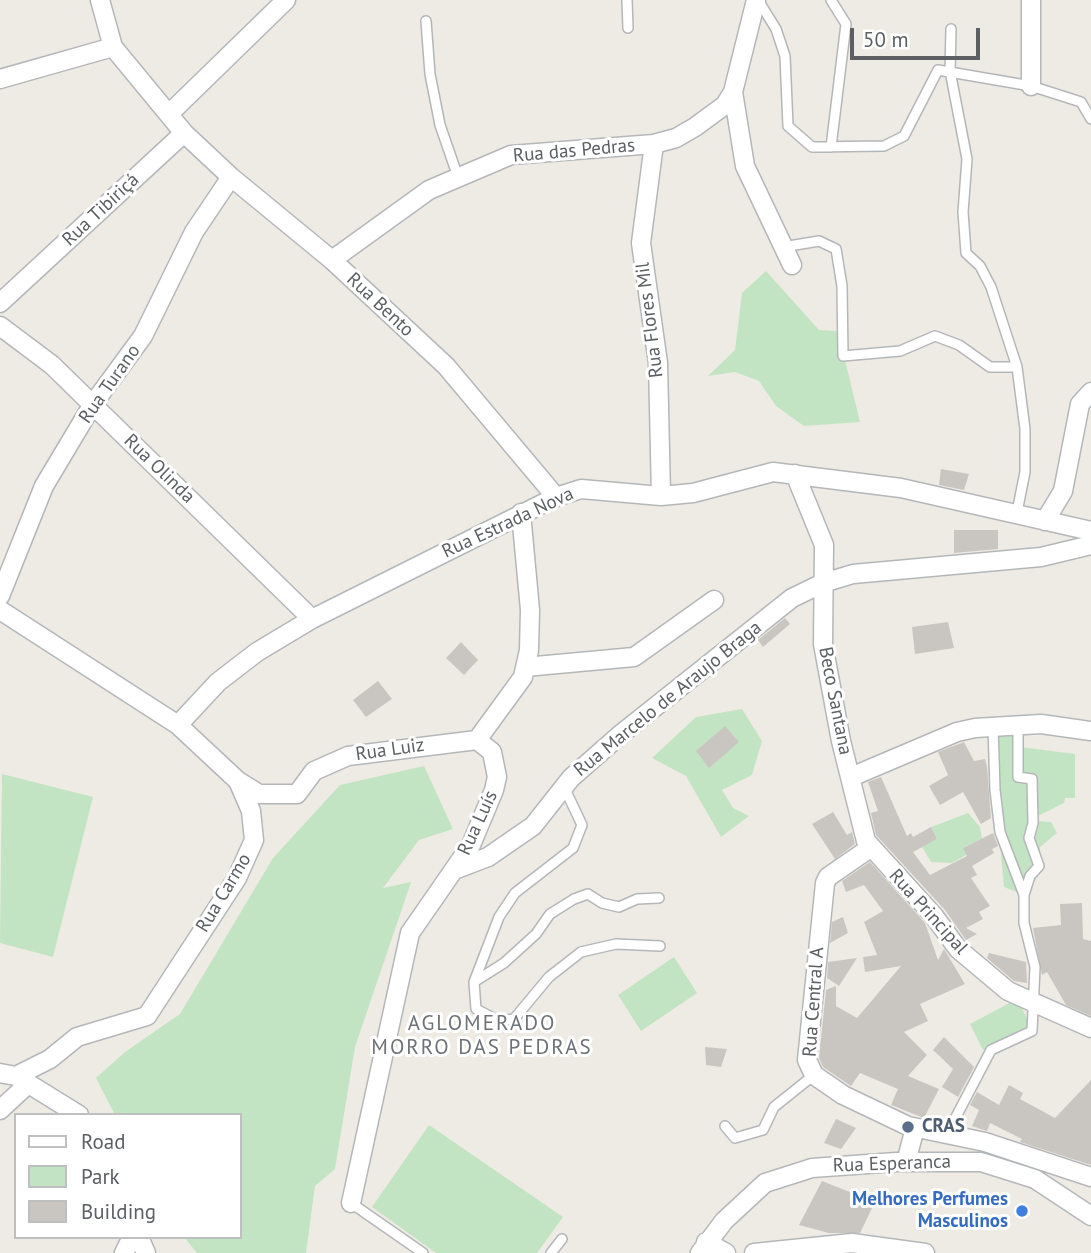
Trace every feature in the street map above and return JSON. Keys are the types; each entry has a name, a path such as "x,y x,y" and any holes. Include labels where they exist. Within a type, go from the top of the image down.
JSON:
{"street":[{"path":"100,0 113,47 184,133"},
{"path":"170,113 286,0"},
{"name":"Rua das Pedras","path":"332,260 429,190 511,155 654,145 676,138 711,117 733,92 757,0"},
{"path":"1031,0 1031,86"},
{"path":"0,79 113,47"},
{"path":"733,92 746,166 781,247 792,265"},
{"name":"Rua Bento","path":"184,133 231,177 332,260 446,366 556,497"},
{"name":"Rua Tibiriçá","path":"0,303 184,133"},
{"name":"Rua Flores Mil","path":"654,145 641,243 658,363 661,496"},
{"name":"Rua Turano","path":"0,596 44,486 93,404 144,336 194,232 231,177"},
{"name":"Rua Olinda","path":"0,326 52,365 313,619"},
{"path":"1045,520 1063,491 1080,404 1091,392"},
{"name":"Rua Estrada Nova","path":"178,725 218,682 257,652 313,619 521,513 581,489 661,496 693,493 773,472 901,488 1017,512 1091,531"},
{"path":"794,474 824,545 824,583"},
{"path":"477,740 523,677 529,650 530,610 521,513"},
{"name":"Rua Marcelo de Araujo Braga","path":"454,870 488,857 533,826 564,787 674,690 792,598 824,583 853,574 1068,553 1091,545"},
{"name":"Beco Santana","path":"824,583 823,644 841,741 851,777"},
{"path":"525,667 634,657 714,600"},
{"name":"Rua Carmo","path":"0,610 178,725 238,781 251,811 254,840 237,878 147,1016 77,1037 50,1059 15,1077 0,1110"},
{"path":"851,777 957,732 1041,723 1091,730"},
{"name":"Rua Luiz","path":"238,781 259,794 297,794 314,771 348,756 477,740"},
{"name":"Rua Luís","path":"454,870 471,845 497,777 492,752 477,740"},
{"name":"Rua Principal","path":"851,777 870,848 934,916 958,949 1008,991 1091,1028"},
{"name":"Rua Central A","path":"870,848 828,877 825,883 807,1060 814,1075 843,1095 915,1128 985,1142 1091,1177"},
{"path":"351,1203 410,933 454,870"},
{"path":"15,1077 76,1113"},
{"path":"906,1162 915,1128"},
{"name":"Rua Esperanca","path":"703,1248 765,1184 812,1168 906,1162 981,1162 1035,1179 1091,1216"},
{"path":"754,1253 852,1243 871,1249 925,1253"},
{"name":"Rua Esperanca","path":"703,1248 726,1253"}],"lane":[{"path":"626,0 628,28"},
{"path":"757,0 776,29 785,56 788,126 812,147 884,146 904,136 938,70 1031,86 1081,102 1091,119"},
{"path":"831,0 846,24 831,147"},
{"path":"426,21 430,74 440,125 458,177"},
{"path":"951,29 950,71 967,159 963,212 965,253 980,266 991,287 1017,367 1025,429 1025,472 1017,512"},
{"path":"781,247 819,241 836,249 842,286 843,356 900,351 935,336 959,345 990,367 1017,367"},
{"path":"1018,725 1018,777 1031,779 1033,823 1029,838 1039,866 1030,876 1024,895"},
{"path":"947,1134 991,1050 1031,1031 1035,967 1024,923 1024,895 1012,856 1002,844 995,790 993,727"},
{"path":"564,787 582,825 573,848 515,893 499,917 474,982 476,1009 499,1021 514,1019 549,977 580,952 616,944 660,946"},
{"path":"474,982 504,963 536,934 550,914 574,900 588,894 602,904 619,907 637,900 659,898"},
{"path":"725,1126 735,1139 764,1130 774,1107 814,1075"},
{"path":"351,1203 423,1253"},
{"path":"551,1253 562,1239"}],"green space":[{"path":"766,271 819,330 838,331 860,422 804,426 776,406 759,381 735,372 708,376 735,350 742,293"},
{"path":"742,709 762,741 752,775 722,790 733,808 749,816 721,837 686,776 652,758 696,717"},
{"path":"1024,729 1020,747 1075,754 1075,798 1065,798 1064,803 1038,816 1037,821 1051,822 1057,833 1040,847 1041,871 1024,895 1004,887 990,730"},
{"path":"424,766 453,829 419,840 383,888 411,882 355,1047 335,1169 315,1186 306,1253 197,1253 186,1239 242,1239 242,1113 114,1113 96,1078 125,1052 180,1014 273,858 340,785"},
{"path":"2,774 93,797 53,957 0,943"},
{"path":"968,813 980,827 982,839 964,847 968,854 952,863 931,862 922,847 937,839 931,827"},
{"path":"674,957 697,993 641,1031 618,995"},
{"path":"1017,999 1031,1026 983,1050 970,1024"},
{"path":"429,1125 563,1217 537,1253 436,1253 372,1207"}],"building":[{"path":"941,469 969,474 964,490 939,485"},
{"path":"954,530 998,530 998,549 954,553"},
{"path":"785,618 790,624 763,647 758,640"},
{"path":"948,622 954,648 915,654 912,627"},
{"path":"461,642 478,660 464,675 446,658"},
{"path":"378,681 392,699 366,717 353,700"},
{"path":"725,726 739,742 709,768 696,751"},
{"path":"964,742 974,761 985,759 987,767 991,818 981,824 963,792 940,805 929,786 948,775 938,752"},
{"path":"881,777 907,836 911,833 913,837 931,827 937,839 913,852 930,875 967,856 963,848 993,833 998,846 992,849 994,853 972,866 977,875 971,878 990,906 979,912 983,919 966,928 977,934 966,940 945,910 876,835 871,813 878,811 868,782"},
{"path":"833,812 847,835 852,832 855,844 835,859 812,824"},
{"path":"870,862 925,923 938,960 944,949 965,984 920,1004 928,1021 904,1032 927,1055 908,1076 939,1089 924,1118 891,1105 898,1089 860,1073 851,1086 823,1067 819,1058 826,990 836,986 836,1006 857,1018 901,966 865,972 863,957 877,955 864,922 883,911 864,885 846,892 842,881"},
{"path":"1082,903 1083,939 1091,941 1091,1016 1066,1005 1047,972 1042,975 1033,928 1061,925 1060,904"},
{"path":"843,917 848,933 830,943 832,922"},
{"path":"989,953 1026,962 1027,983 1014,981 987,958"},
{"path":"857,958 839,986 827,978 828,962"},
{"path":"944,1037 974,1067 958,1097 942,1087 953,1069 933,1050"},
{"path":"705,1047 727,1049 721,1067 706,1065"},
{"path":"1091,1080 1091,1165 1020,1142 1022,1139 990,1123 987,1131 972,1126 979,1110 970,1105 977,1092 999,1105 1009,1085 1023,1093 1020,1099 1055,1118"},
{"path":"836,1119 856,1128 841,1149 824,1143"},
{"path":"822,1181 875,1202 860,1233 829,1233 799,1225"}],"place":[{"name":"CRAS","path":"908,1127"},
{"name":"Melhores Perfumes Masculinos","path":"1022,1211"}],"district":[{"name":"AGLOMERADO MORRO DAS PEDRAS","path":"482,1036"}]}
